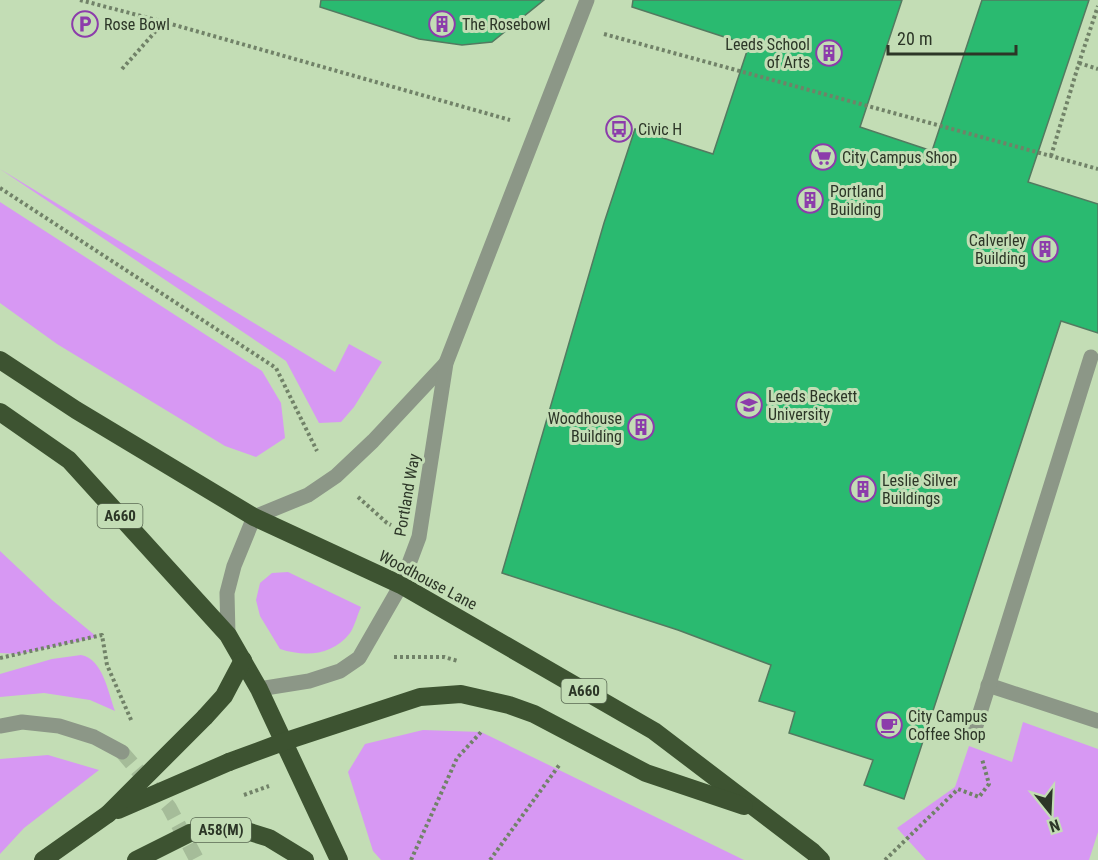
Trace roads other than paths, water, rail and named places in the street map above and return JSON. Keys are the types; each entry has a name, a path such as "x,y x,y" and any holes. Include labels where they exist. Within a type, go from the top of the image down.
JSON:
{"highway":[{"name":"Woodhouse Lane","path":"0,360 76,410 254,517 401,585 654,731 821,860"},
{"name":"A660","path":"0,412 69,460 228,634 259,689 339,860"},
{"path":"44,860 108,814 205,717 224,696 243,660"},
{"path":"108,814 229,762 284,742 420,697 461,694 508,705 534,714 646,773 758,810"},
{"name":"A58(M)","path":"135,860 190,833 237,828 269,838 305,860"}],"street":[{"name":"Portland Way","path":"259,689 309,681 340,670 359,658 401,585 419,537 446,363 587,0"},
{"path":"974,732 1091,357"},
{"name":"Portland Way","path":"254,517 308,495 336,476 373,441 446,363"},
{"path":"228,634 227,593 234,566 254,517"},
{"path":"988,685 1098,721"},
{"path":"0,726 22,722 59,726 94,737 122,752"}],"tunnel":[{"path":"122,752 169,807 197,860"}],"place":[{"name":"Rose Bowl","path":"85,24"},
{"name":"The Rosebowl","path":"442,24"},
{"name":"Leeds School of Arts","path":"829,53"},
{"name":"Civic H","path":"619,129"},
{"name":"City Campus Shop","path":"823,157"},
{"name":"Portland Building","path":"810,200"},
{"name":"Calverley Building","path":"1045,249"},
{"name":"Leeds Beckett University","path":"749,405"},
{"name":"Woodhouse Building","path":"641,427"},
{"name":"Leslie Silver Buildings","path":"863,489"},
{"name":"City Campus Coffee Shop","path":"889,725"}]}
